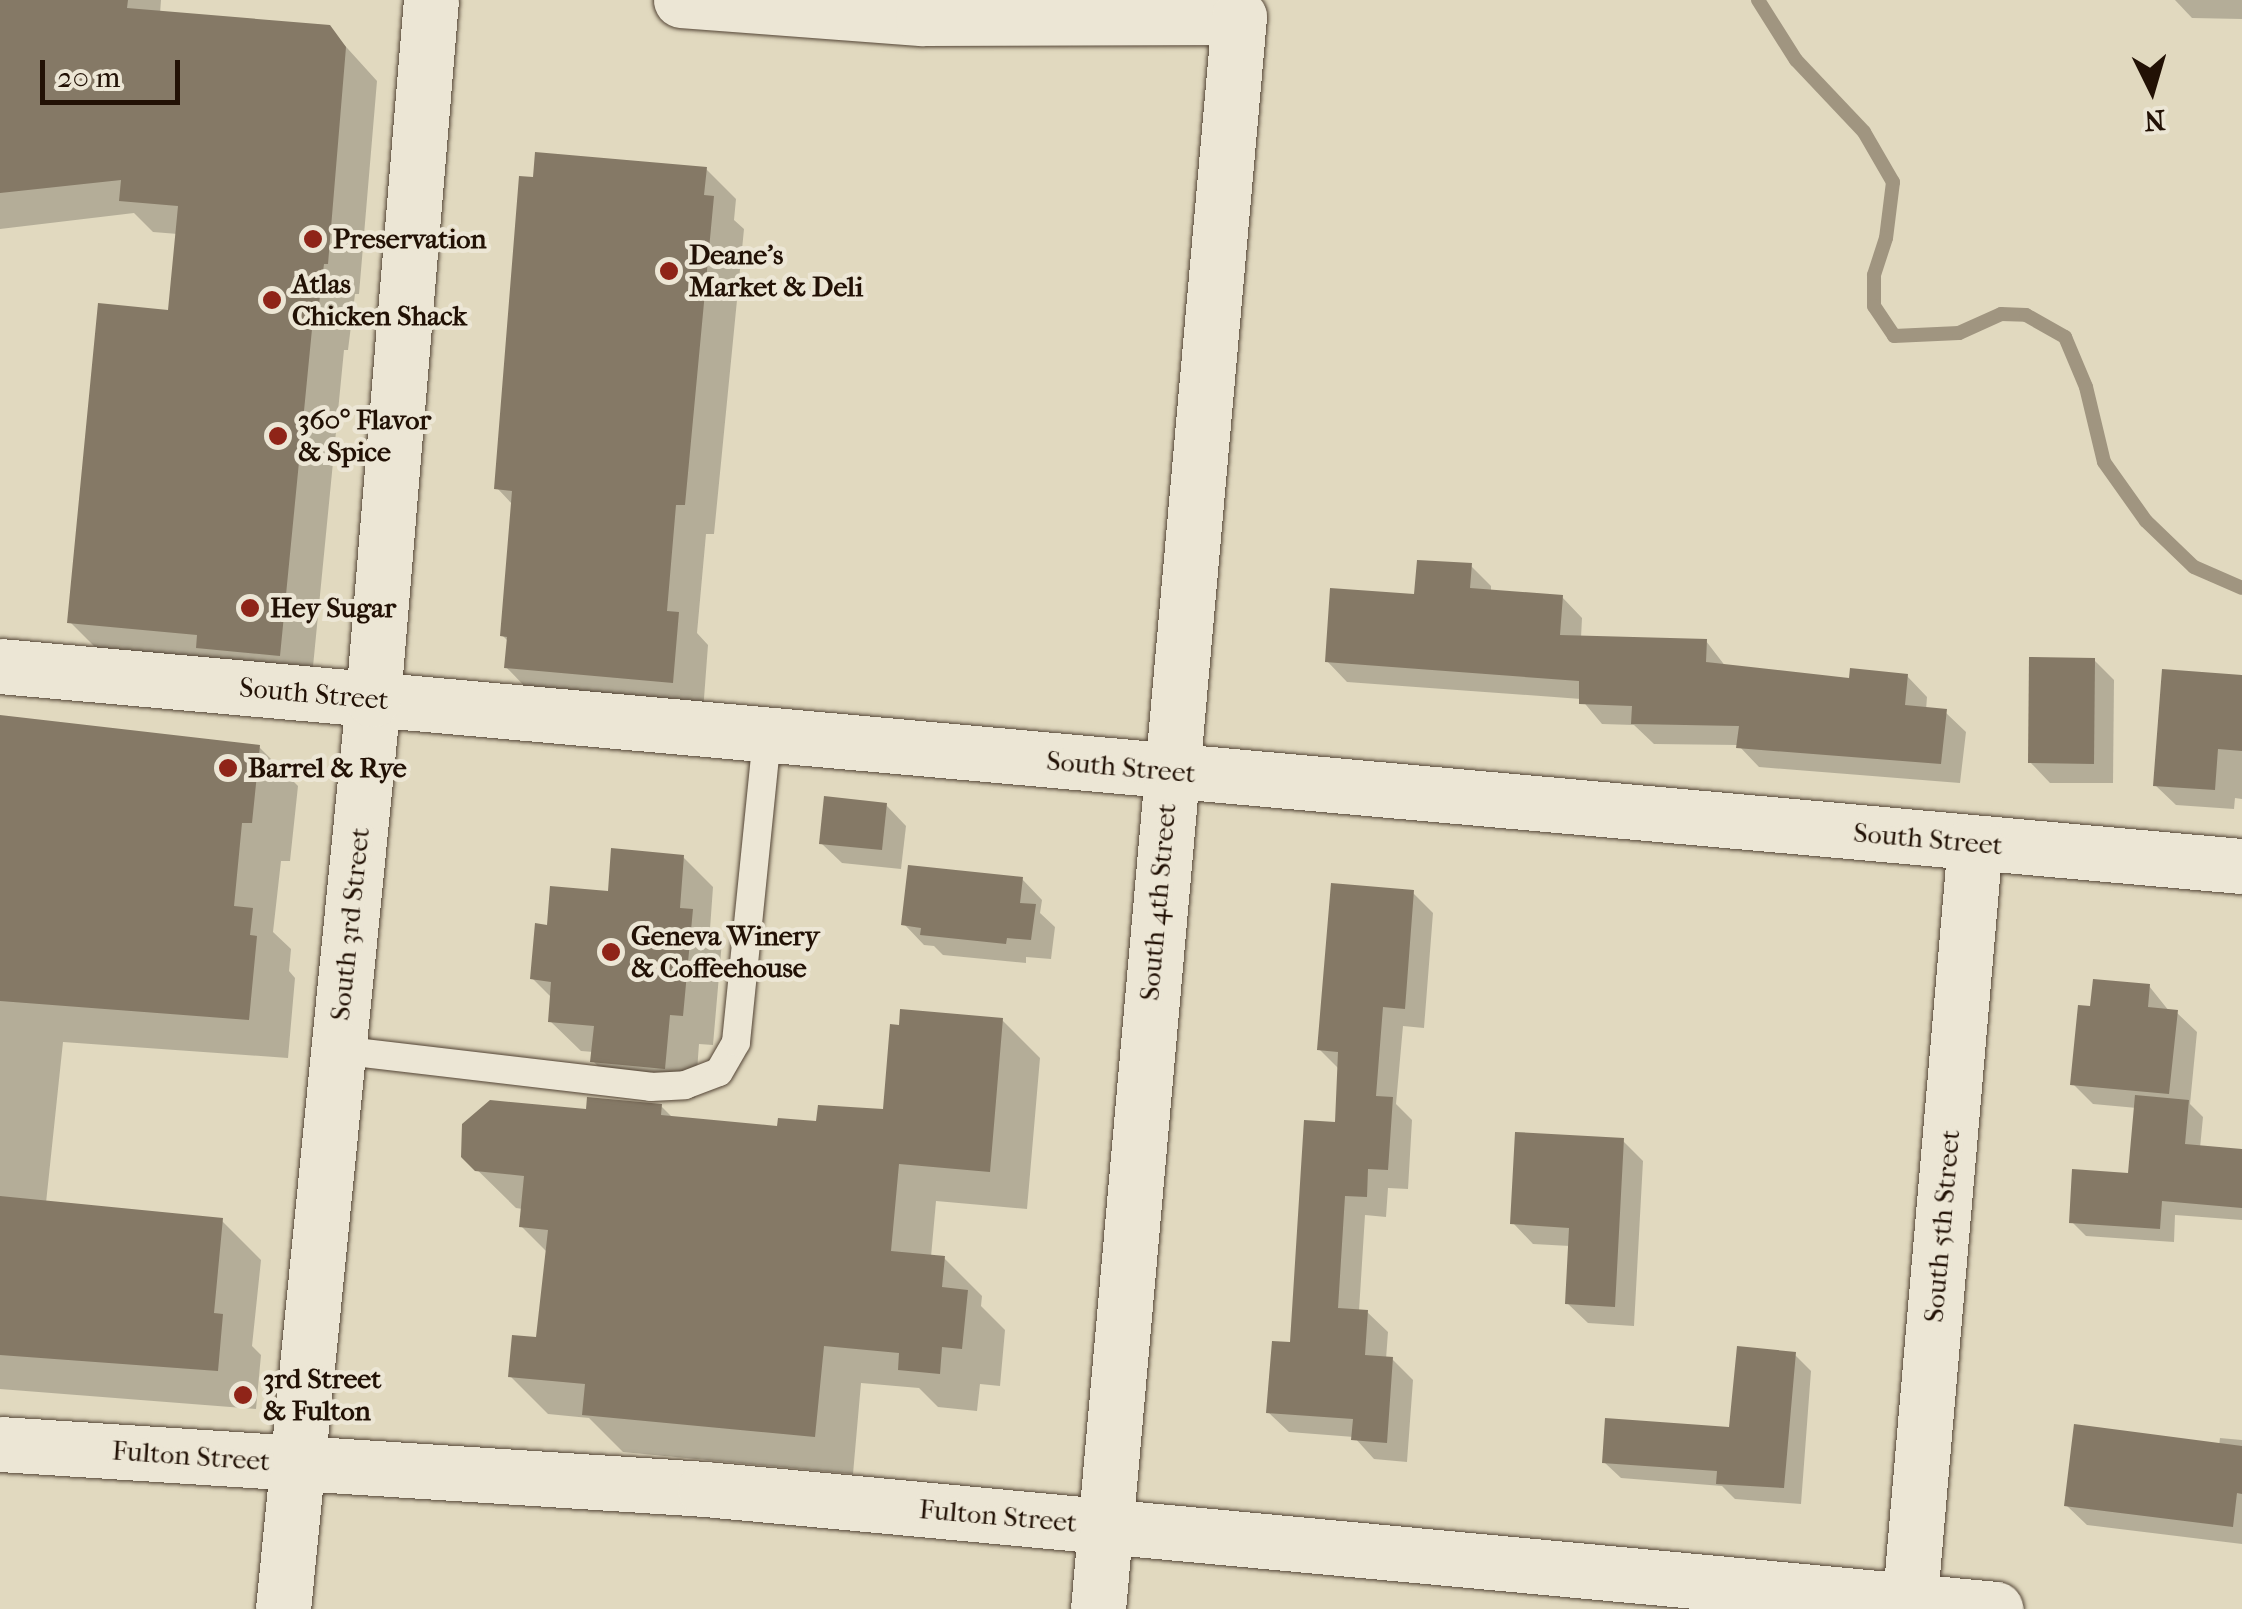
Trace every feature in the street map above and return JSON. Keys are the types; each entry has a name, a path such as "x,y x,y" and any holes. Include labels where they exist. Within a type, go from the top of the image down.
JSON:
{"street":[{"name":"South 3rd Street","path":"283,1609 372,699 432,0"},
{"path":"681,0 923,18 978,8 1240,8"},
{"name":"South 4th Street","path":"1098,1609 1169,771 1240,8"},
{"name":"South Street","path":"0,666 2242,866"},
{"name":"South 5th Street","path":"1910,1605 1975,843"},
{"name":"Fulton Street","path":"0,1444 705,1489 1910,1605 1995,1609"}],"lane":[{"path":"338,1050 651,1086 684,1085 719,1072 736,1042 767,736"}],"building":[{"path":"0,0 128,0 127,8 330,25 346,47 328,264 324,264 317,320 313,319 280,656 196,648 197,635 67,623 98,303 168,310 178,206 119,201 121,180 0,193"},
{"path":"535,152 707,167 704,195 714,196 685,505 676,505 667,611 679,612 673,683 504,668 507,637 500,636 512,491 494,489 519,176 533,177"},
{"path":"1417,560 1472,563 1470,588 1563,595 1560,635 1707,639 1706,662 1849,678 1850,668 1908,674 1905,705 1947,709 1941,764 1736,748 1739,726 1631,724 1632,706 1579,704 1579,681 1325,662 1330,588 1414,594"},
{"path":"2029,657 2095,658 2094,764 2028,763"},
{"path":"2162,669 2242,675 2242,751 2218,749 2215,790 2153,786"},
{"path":"0,715 260,745 252,823 242,823 234,906 253,908 250,935 257,936 249,1020 0,1001"},
{"path":"824,796 887,803 882,850 819,844"},
{"name":"Geneva Winery & Coffeehouse","path":"611,848 684,855 680,908 693,909 683,1016 670,1015 665,1069 590,1062 594,1026 548,1022 551,982 530,979 535,923 547,925 550,886 608,891"},
{"path":"908,865 1023,877 1020,903 1036,904 1031,940 1007,938 1006,944 920,935 921,928 901,925"},
{"path":"1331,883 1414,890 1405,1009 1383,1007 1376,1096 1393,1097 1388,1170 1368,1169 1367,1197 1345,1196 1338,1308 1368,1310 1365,1355 1393,1357 1387,1443 1351,1440 1353,1419 1266,1413 1272,1341 1290,1342 1304,1120 1335,1122 1338,1052 1317,1050"},
{"path":"2093,979 2150,984 2148,1007 2178,1010 2169,1094 2070,1085 2078,1005 2090,1006"},
{"path":"900,1009 1003,1018 990,1172 899,1164 891,1251 945,1256 942,1287 968,1290 962,1349 942,1347 940,1374 898,1370 899,1353 824,1346 815,1437 582,1415 585,1384 508,1377 512,1335 536,1337 548,1230 519,1227 524,1176 475,1171 461,1157 462,1124 490,1100 586,1109 587,1097 662,1104 661,1115 777,1126 778,1118 816,1121 818,1105 883,1109 890,1024 899,1025"},
{"path":"2135,1095 2189,1100 2185,1144 2242,1149 2242,1208 2162,1201 2160,1229 2069,1223 2072,1169 2128,1173"},
{"path":"1515,1132 1624,1138 1615,1307 1565,1304 1569,1228 1510,1224"},
{"path":"0,1196 223,1218 214,1313 223,1314 218,1371 0,1355"},
{"path":"1737,1346 1796,1352 1784,1488 1716,1484 1717,1471 1602,1463 1605,1418 1729,1427"},
{"path":"2074,1424 2242,1446 2242,1494 2237,1493 2233,1527 2064,1506"}],"waterway":[{"path":"1758,0 1796,60 1864,132 1893,182 1886,238 1874,275 1874,306 1894,336 1959,333 2001,314 2026,315 2065,337 2086,387 2104,462 2146,521 2194,567 2242,588"}],"place":[{"name":"Preservation","path":"313,239"},
{"name":"Deane's Market & Deli","path":"669,271"},
{"name":"Atlas Chicken Shack","path":"272,300"},
{"name":"360° Flavor & Spice","path":"278,436"},
{"name":"Hey Sugar","path":"250,608"},
{"name":"Barrel & Rye","path":"228,768"},
{"name":"Geneva Winery & Coffeehouse","path":"611,952"},
{"name":"3rd Street & Fulton","path":"243,1395"}]}
